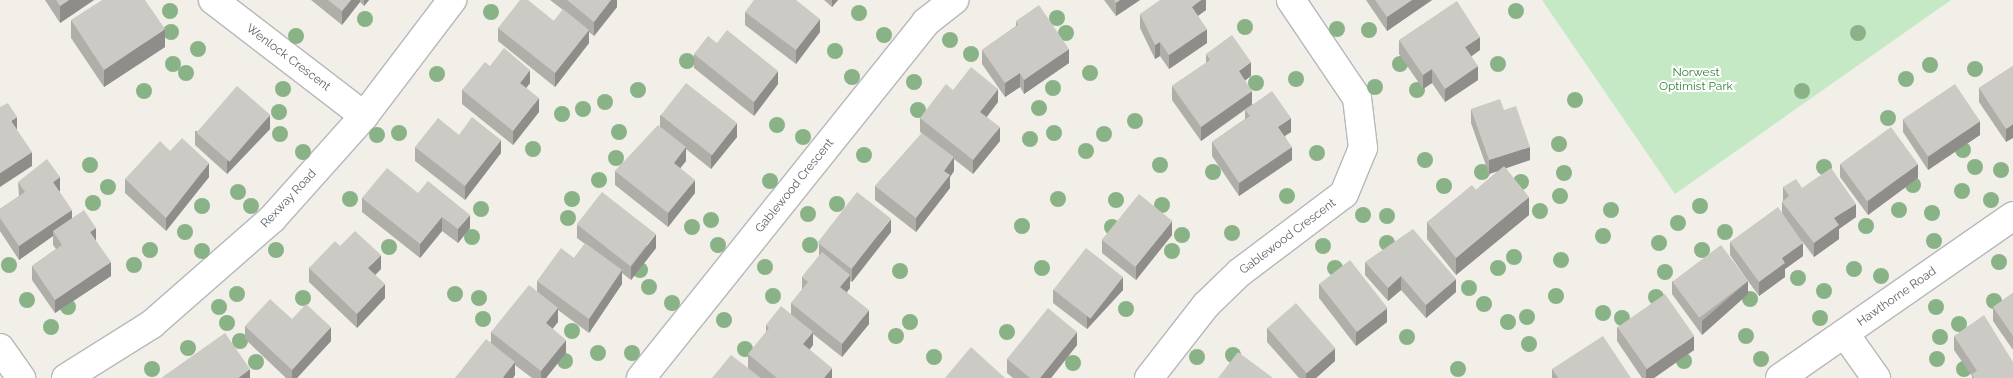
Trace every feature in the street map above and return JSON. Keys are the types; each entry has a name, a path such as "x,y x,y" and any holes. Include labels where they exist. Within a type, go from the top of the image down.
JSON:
{"street":[{"name":"Wenlock Crescent","path":"213,0 364,116"},
{"name":"Rexway Road","path":"66,378 152,324 272,219 364,116 452,0"},
{"name":"Gablewood Crescent","path":"641,378 926,22 954,0"},
{"name":"Gablewood Crescent","path":"1149,378 1206,305 1239,273 1344,194 1364,148 1357,98 1291,0"},
{"name":"Hawthorne Road","path":"1780,378 2013,216"},
{"path":"1845,334 1876,378"},
{"path":"0,348 21,378"}],"green space":[{"name":"Norwest Optimist Park","path":"1542,0 1951,0 1675,194"}],"building":[{"path":"56,0 69,0 60,6"},
{"path":"102,0 145,0 165,29 104,70 71,20"},
{"path":"328,0 351,0 342,11"},
{"path":"520,0 528,0 554,21 563,9 589,30 555,73 498,28"},
{"path":"567,0 611,0 594,22"},
{"path":"754,0 796,0 820,19 796,50 745,12"},
{"path":"1160,0 1201,0 1192,7 1207,29 1169,55 1160,42 1155,45 1140,14"},
{"path":"1375,0 1412,0 1387,17"},
{"path":"1457,1 1480,37 1465,47 1478,66 1445,89 1432,69 1423,75 1399,40"},
{"path":"1039,5 1069,49 1024,80 1020,73 1005,83 982,50 1018,25 1016,21"},
{"path":"727,30 778,71 754,102 694,54 708,36 717,43"},
{"path":"1232,35 1251,62 1239,71 1252,91 1201,127 1172,86 1210,60 1206,54"},
{"path":"504,48 530,70 520,83 539,98 513,131 462,90 485,62 490,66"},
{"path":"2013,66 2013,124 2006,129 1979,88"},
{"path":"971,67 998,89 980,112 1000,127 973,160 920,118 946,84 953,90"},
{"path":"686,83 737,123 712,155 661,115"},
{"path":"1955,84 1980,121 1928,157 1903,119"},
{"path":"237,86 270,115 230,162 196,133"},
{"path":"1272,91 1291,118 1278,127 1292,147 1239,183 1212,142 1250,116 1245,110"},
{"path":"1500,99 1504,110 1516,106 1530,147 1489,160 1471,109"},
{"path":"8,103 17,117 11,121 32,152 0,173 0,107"},
{"path":"472,117 501,140 465,186 415,147 438,118 459,135"},
{"path":"658,125 686,147 674,163 695,180 668,213 615,171"},
{"path":"1891,127 1918,164 1867,201 1840,164"},
{"path":"922,133 954,157 944,171 950,175 916,218 875,186"},
{"path":"182,138 209,163 166,218 125,179 160,141 170,151"},
{"path":"47,159 60,177 53,182 72,210 19,246 0,218 0,209 25,192 18,182"},
{"path":"1504,166 1529,197 1456,258 1427,222 1472,185 1476,190"},
{"path":"387,168 418,193 428,181 470,215 458,229 442,217 420,244 362,198"},
{"path":"1831,168 1856,204 1834,218 1839,225 1814,243 1782,202 1789,196 1783,187 1796,179 1802,188"},
{"path":"602,192 656,234 630,266 577,224"},
{"path":"857,192 891,218 851,269 818,242"},
{"path":"1139,194 1172,221 1135,267 1102,240"},
{"path":"1778,207 1803,243 1782,258 1785,263 1759,282 1730,242"},
{"path":"84,210 96,228 90,232 111,262 55,300 32,266 62,245 53,231"},
{"path":"1413,229 1456,279 1426,305 1401,276 1388,288 1365,262"},
{"path":"355,231 381,255 368,268 385,284 357,314 309,268 335,241 340,246"},
{"path":"585,243 622,270 589,319 537,281 561,248 574,258"},
{"path":"1721,245 1748,281 1699,318 1672,282"},
{"path":"1086,248 1123,277 1090,319 1053,290"},
{"path":"822,252 850,275 840,287 869,310 842,344 791,303 808,282 802,277"},
{"path":"1350,260 1388,308 1357,332 1319,284"},
{"path":"529,285 558,308 546,323 566,340 541,371 491,332"},
{"path":"2013,293 2013,336 1993,307"},
{"path":"1665,294 1694,336 1647,369 1617,327"},
{"path":"270,299 292,319 306,304 331,327 292,370 245,326"},
{"path":"1296,303 1335,348 1307,373 1267,328"},
{"path":"781,306 813,332 803,344 832,368 824,378 777,378 748,354 769,328 766,325"},
{"path":"1048,308 1077,332 1040,378 1030,378 1007,359"},
{"path":"1984,315 2013,362 2013,378 1974,378 1972,374 1977,371 1954,336"},
{"path":"225,333 250,369 238,378 161,378"},
{"path":"1603,336 1631,378 1558,378 1552,369"},
{"path":"486,339 515,362 504,378 455,378"},
{"path":"971,347 1005,378 945,378"},
{"path":"1238,352 1273,378 1218,378"},
{"path":"731,355 761,378 712,378"}]}
